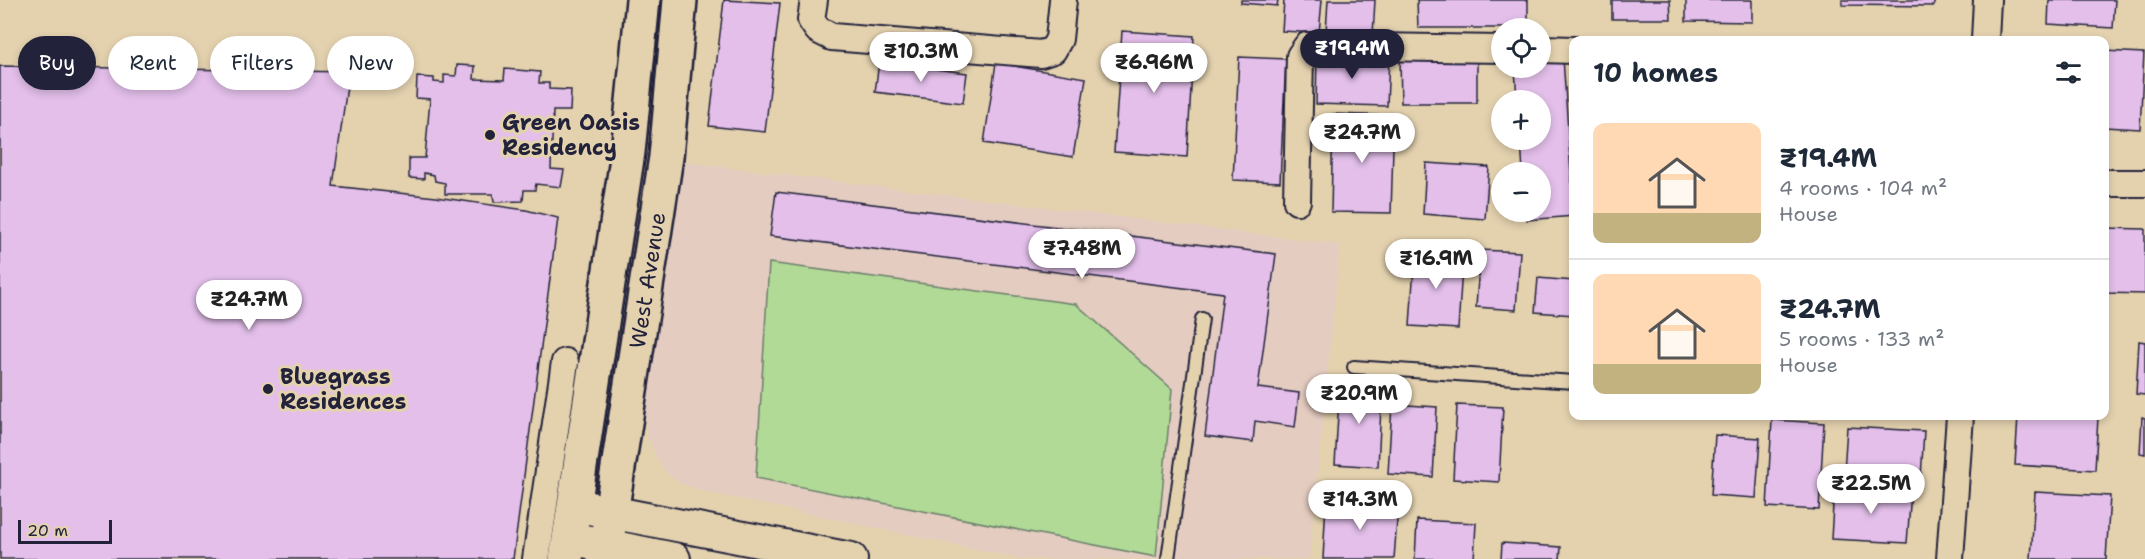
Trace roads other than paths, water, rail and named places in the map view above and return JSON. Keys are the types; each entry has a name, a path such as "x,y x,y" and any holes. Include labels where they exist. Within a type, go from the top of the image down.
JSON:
{"main road":[{"name":"West Avenue","path":"568,549 628,152 643,0"},
{"name":"West Avenue","path":"605,552 666,157 680,0"}],"street":[{"path":"814,0 811,20 818,30 832,37 1041,54 1053,50 1059,39 1063,0"},
{"path":"1985,36 1987,0"},
{"path":"1297,201 1300,56 1307,46 1491,49"},
{"path":"1551,49 1569,50"},
{"path":"2109,183 2145,183"},
{"path":"536,559 565,362"},
{"path":"1950,559 1960,420"},
{"path":"574,505 851,559"},
{"path":"568,549 674,559"}],"lane":[{"path":"1168,559 1202,319"},
{"path":"1354,367 1569,382"}],"place":[{"name":"Green Oasis Residency","path":"490,135"},
{"name":"Bluegrass Residences","path":"268,389"}]}
